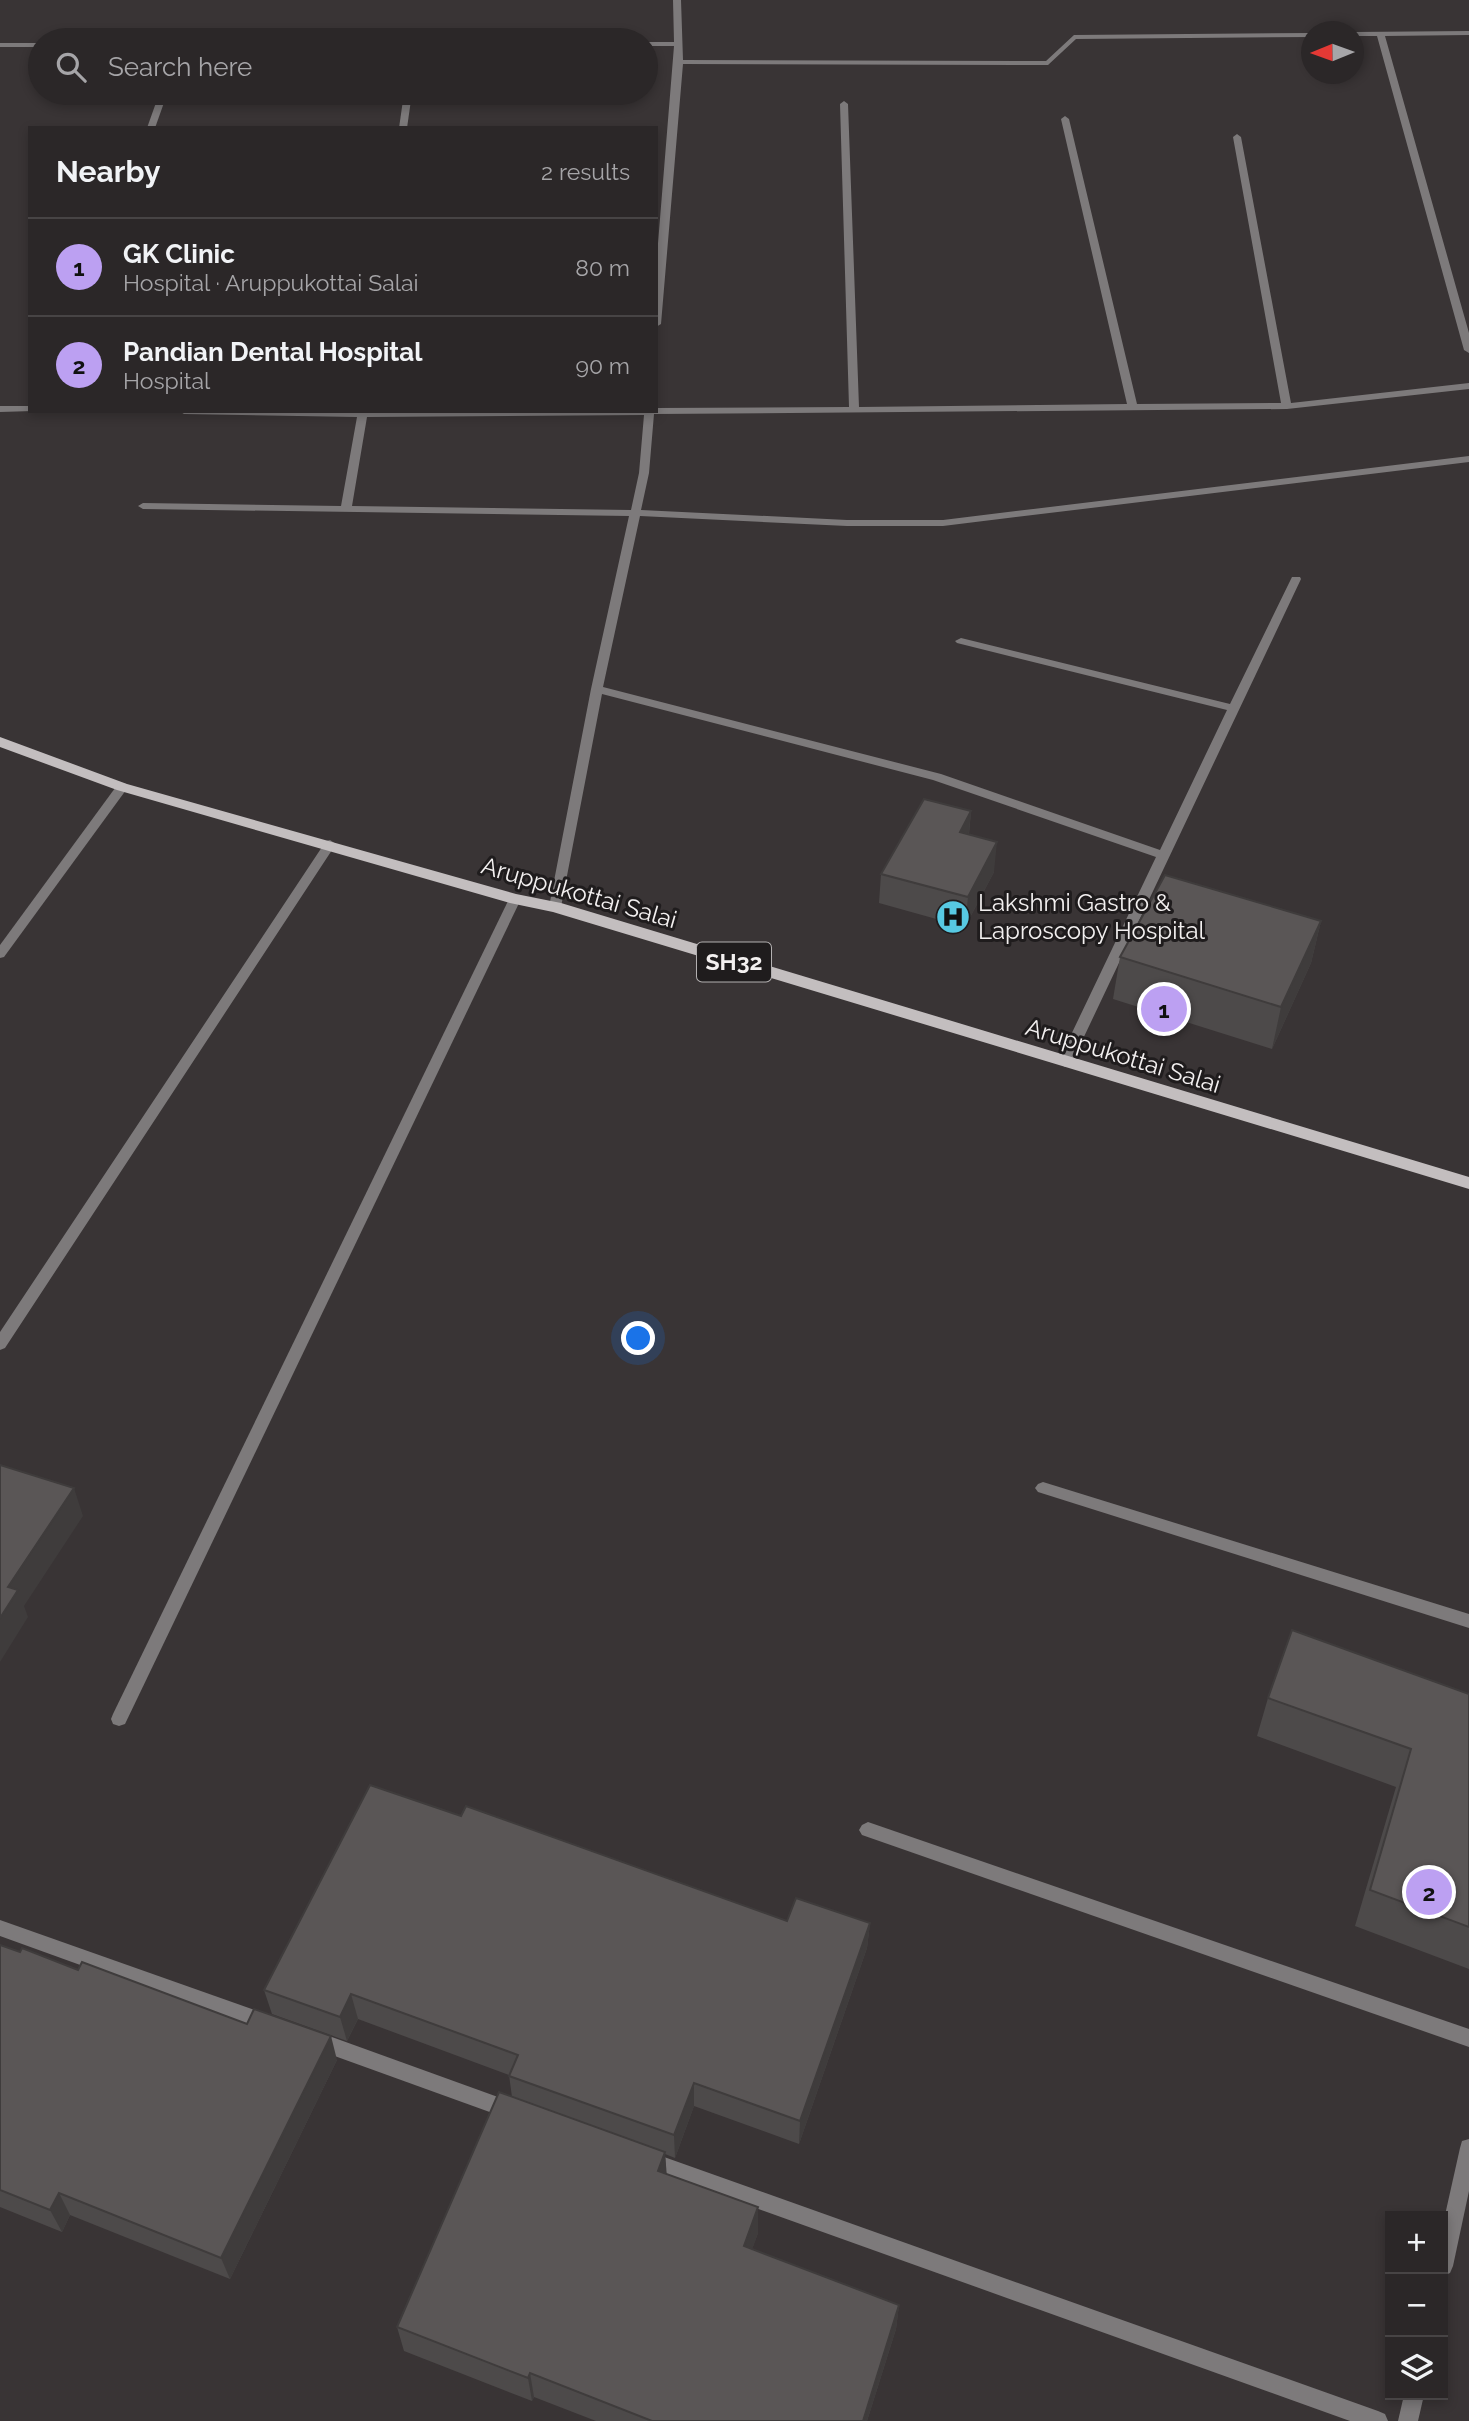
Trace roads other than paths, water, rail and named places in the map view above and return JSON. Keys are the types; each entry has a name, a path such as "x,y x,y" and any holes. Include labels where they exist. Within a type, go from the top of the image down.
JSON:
{"main road":[{"name":"Aruppukottai Salai","path":"0,742 122,787 330,844 515,899 555,907 1469,1183"}],"street":[{"path":"658,300 680,44 677,0"},
{"path":"1364,34 1469,33"},
{"path":"1380,34 1469,350"},
{"path":"678,62 1048,63 1074,37 1301,35"},
{"path":"658,44 680,44"},
{"path":"0,45 28,45"},
{"path":"844,104 854,410"},
{"path":"152,126 159,105"},
{"path":"403,126 406,105"},
{"path":"1065,119 1133,407"},
{"path":"1237,137 1287,406"},
{"path":"658,412 1287,406 1469,386"},
{"path":"0,409 28,409"},
{"path":"346,509 363,413"},
{"path":"555,907 597,689 644,473 649,413"},
{"path":"143,506 636,513 847,523 943,523 1469,459"},
{"path":"1065,1062 1296,579"},
{"path":"961,641 1234,708"},
{"path":"597,689 937,777 1163,855"},
{"path":"0,954 122,787"},
{"path":"0,1344 330,844"},
{"path":"119,1719 515,899"},
{"path":"1043,1488 1469,1621"},
{"path":"868,1830 1469,2038"},
{"path":"0,1928 525,2116"},
{"path":"1448,2243 1469,2148"},
{"path":"630,2153 1378,2421"},
{"path":"1408,2421 1413,2400"}],"place":[{"name":"Lakshmi Gastro & Laproscopy Hospital","path":"953,917"},
{"name":"GK Clinic","path":"1164,1009"},
{"name":"Pandian Dental Hospital","path":"1429,1892"}]}
